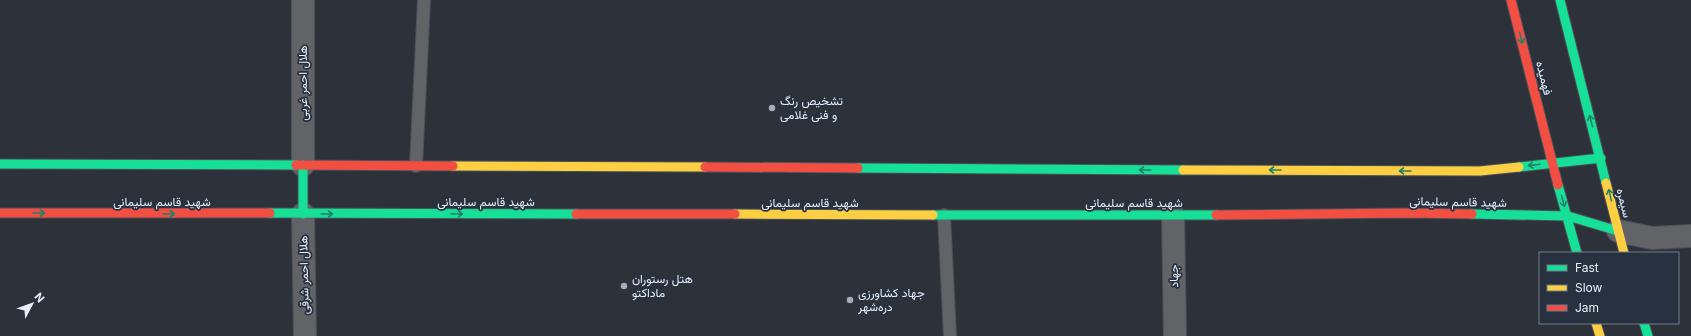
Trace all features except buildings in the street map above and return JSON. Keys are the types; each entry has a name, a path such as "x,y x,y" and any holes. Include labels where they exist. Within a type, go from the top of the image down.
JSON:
{"main road":[{"name":"فهمیده","path":"1511,0 1552,163"},
{"path":"0,164 1480,172 1601,158 1560,0"},
{"name":"سیمره","path":"1601,158 1624,252"},
{"path":"1552,163 1568,216 1577,252"},
{"path":"303,165 303,214"},
{"name":"شهید قاسم سلیمانی","path":"0,213 1173,215 1406,213 1568,216 1618,231"},
{"path":"1596,324 1600,336"},
{"path":"1644,324 1648,336"}],"street":[{"name":"هلال احمر غربی","path":"303,0 303,165"},
{"name":"هلال احمر شرقی","path":"303,214 305,336"},
{"name":"جهاد","path":"1173,215 1175,336"},
{"path":"1618,231 1652,238 1691,236"}],"lane":[{"path":"416,166 424,0"},
{"path":"944,215 950,336"}],"traffic: fast":[{"path":"1560,0 1606,183"},
{"path":"1519,167 1601,158"},
{"path":"0,164 296,165"},
{"path":"303,165 303,214"},
{"path":"858,168 1183,170"},
{"path":"1558,185 1577,252"},
{"path":"270,213 576,214"},
{"path":"1472,214 1568,216 1618,231"},
{"path":"933,215 1216,215"},
{"path":"1644,324 1648,336"}],"traffic: slow":[{"path":"453,166 705,167"},
{"path":"1183,170 1480,171 1519,167"},
{"path":"1606,183 1624,252"},
{"path":"735,214 933,215"},
{"path":"1596,324 1600,336"}],"traffic: jam":[{"path":"1511,0 1558,185"},
{"path":"296,165 453,166"},
{"path":"705,167 858,168"},
{"path":"0,213 270,213"},
{"path":"1216,215 1406,213 1472,214"},
{"path":"576,214 735,214"}],"place":[{"name":"تشخیص رنگ و فنی غلامی","path":"772,108"},
{"name":"هتل رستوران ماداکتو","path":"624,286"},
{"name":"جهاد کشاورزی دره‌شهر","path":"850,300"}]}
